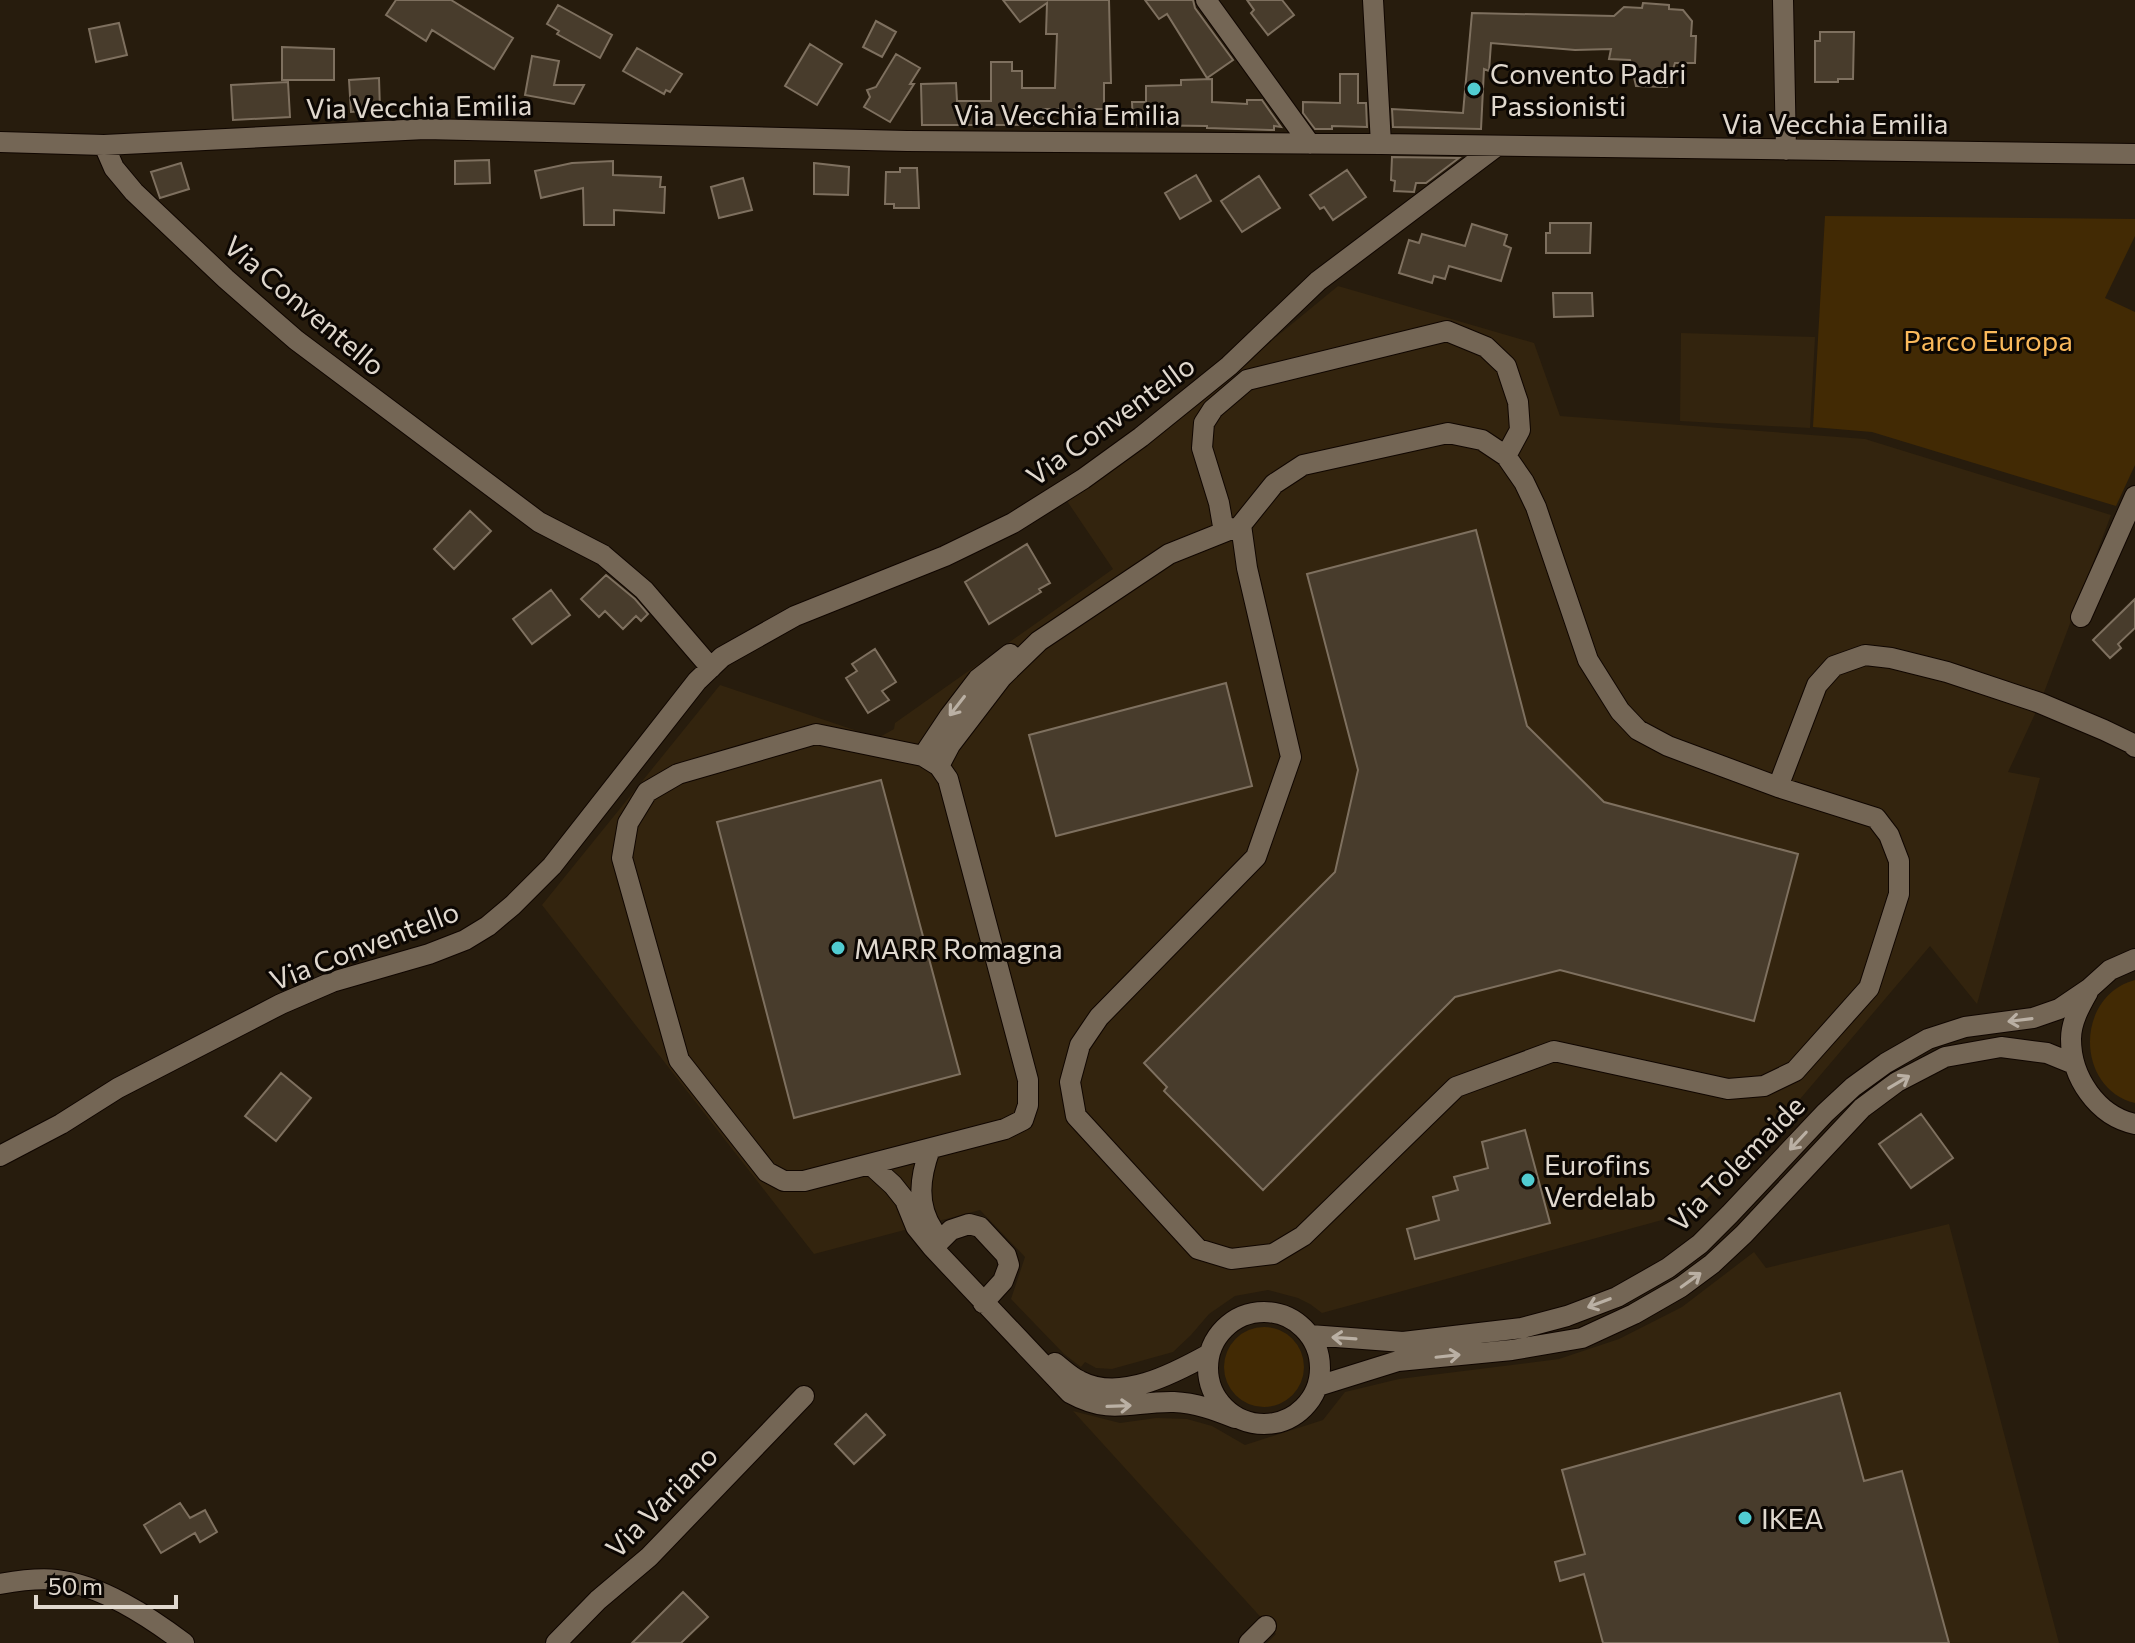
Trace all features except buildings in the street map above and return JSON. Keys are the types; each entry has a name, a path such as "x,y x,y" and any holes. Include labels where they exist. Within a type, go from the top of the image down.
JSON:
{"street":[{"path":"1206,0 1310,144"},
{"path":"1373,0 1381,144"},
{"path":"1783,0 1786,150"},
{"name":"Via Vecchia Emilia","path":"0,142 104,145 425,129 907,141 2135,154"},
{"name":"Via Conventello","path":"104,145 114,168 134,192 296,340 539,522 603,555 644,590 711,668"},
{"name":"Via Conventello","path":"0,1156 61,1124 118,1088 281,1004 332,982 429,954 465,940 488,926 552,866 697,681 722,657 795,616 945,556 1013,523 1083,479 1229,366 1318,281 1497,146"},
{"path":"931,761 950,745 1002,677 1039,641 1169,554 1233,528 1274,484 1303,465 1448,433 1482,440 1506,456 1524,482 1536,507 1588,660 1620,711 1638,730 1668,746 1778,787 1876,818 1889,835 1899,861 1899,894 1869,988 1795,1071 1764,1086 1728,1089 1554,1051 1456,1087 1303,1236 1273,1254 1231,1259 1198,1249 1076,1116 1070,1082 1080,1045 1099,1017 1256,857 1291,757 1247,568 1233,528 1219,503 1202,448 1204,423 1213,409 1247,380 1447,331 1486,347 1506,366 1518,402 1520,430 1506,456"},
{"path":"2081,617 2135,496"},
{"path":"1778,787 1817,685 1834,666 1865,655 1947,672 2040,703 2135,747"},
{"path":"816,734 931,761 948,779 1028,1080 1028,1105 1023,1120 1005,1129 930,1149 804,1181 784,1181 767,1172 679,1060 622,858 628,823 647,792 678,774 816,734"},
{"name":"Via Tolemaide","path":"1209,1354 1216,1338 1229,1324 1245,1315 1262,1312 1281,1314 1297,1322 1310,1335 1403,1342 1522,1328 1567,1316 1617,1297 1668,1268 1700,1244 1825,1113 1886,1063 1928,1039 1965,1027 2033,1018 2059,1009 2090,988 2135,944"},
{"name":"Via Tolemaide","path":"2110,970 2135,959"},
{"name":"Via Tolemaide","path":"2090,988 2077,1012 2071,1038 2074,1064 2085,1089 2103,1109 2135,1124"},
{"name":"Via Tolemaide","path":"1318,1386 1398,1361 1512,1350 1582,1338 1634,1314 1681,1287 1712,1264 1862,1108 1897,1082 1945,1057 2001,1047 2047,1053 2074,1064"},
{"path":"930,1149 923,1166 920,1191 925,1219 936,1244"},
{"path":"870,1164 905,1200 916,1227 936,1244 1070,1393 1087,1403 1113,1408 1178,1402 1206,1407 1253,1424 1268,1425 1284,1421 1306,1406 1318,1386 1318,1351 1310,1335"},
{"path":"936,1244 951,1230 969,1224 980,1227 1006,1255 1009,1265 1003,1281 987,1299"},
{"path":"987,1299 1053,1361 1080,1381 1104,1389 1138,1385 1175,1374 1209,1354"},
{"path":"1209,1354 1207,1373 1211,1390 1221,1406 1235,1418"},
{"name":"Via Variano","path":"556,1643 598,1600 649,1557 804,1396"},
{"path":"0,1584 55,1580 94,1589 159,1624 184,1643"},
{"path":"1249,1643 1266,1626"}],"shaded area":[{"path":"1338,286 1534,343 1560,416 1865,439 2111,515 2040,703 2008,772 2040,778 1977,1004 1930,946 1767,1138 1695,1211 1322,1313 1298,1298 1268,1290 1235,1296 1209,1314 1173,1352 1112,1369 1096,1368 1085,1362 1081,1367 1064,1354 1011,1299 1025,1257 980,1210 814,1254 542,905 720,685 878,738 1113,569 1067,501 1132,456"},
{"path":"1681,333 1815,337 1810,428 1680,421"},
{"path":"1949,1224 2059,1643 1267,1643 1276,1634 1073,1411 1120,1423 1156,1418 1187,1419 1212,1426 1245,1445 1323,1420 1345,1392 1399,1379 1559,1359 1619,1339 1682,1307 1754,1252 1766,1268"}],"green space":[{"name":"Parco Europa","path":"1825,216 2135,219 2135,236 2105,298 2135,312 2135,465 2116,506 1872,432 1813,427"},
{"path":"2135,980 2135,1103 2115,1094 2101,1080 2093,1062 2090,1042 2093,1022 2101,1004 2115,989"},
{"path":"1256,1327 1272,1327 1286,1333 1298,1345 1304,1367 1298,1389 1286,1401 1272,1407 1256,1407 1242,1401 1230,1389 1224,1375 1224,1359 1230,1345 1242,1333"}],"place":[{"name":"Convento Padri Passionisti","path":"1474,89"},
{"name":"MARR Romagna","path":"838,948"},
{"name":"Eurofins Verdelab","path":"1528,1180"},
{"name":"IKEA","path":"1745,1518"}]}
